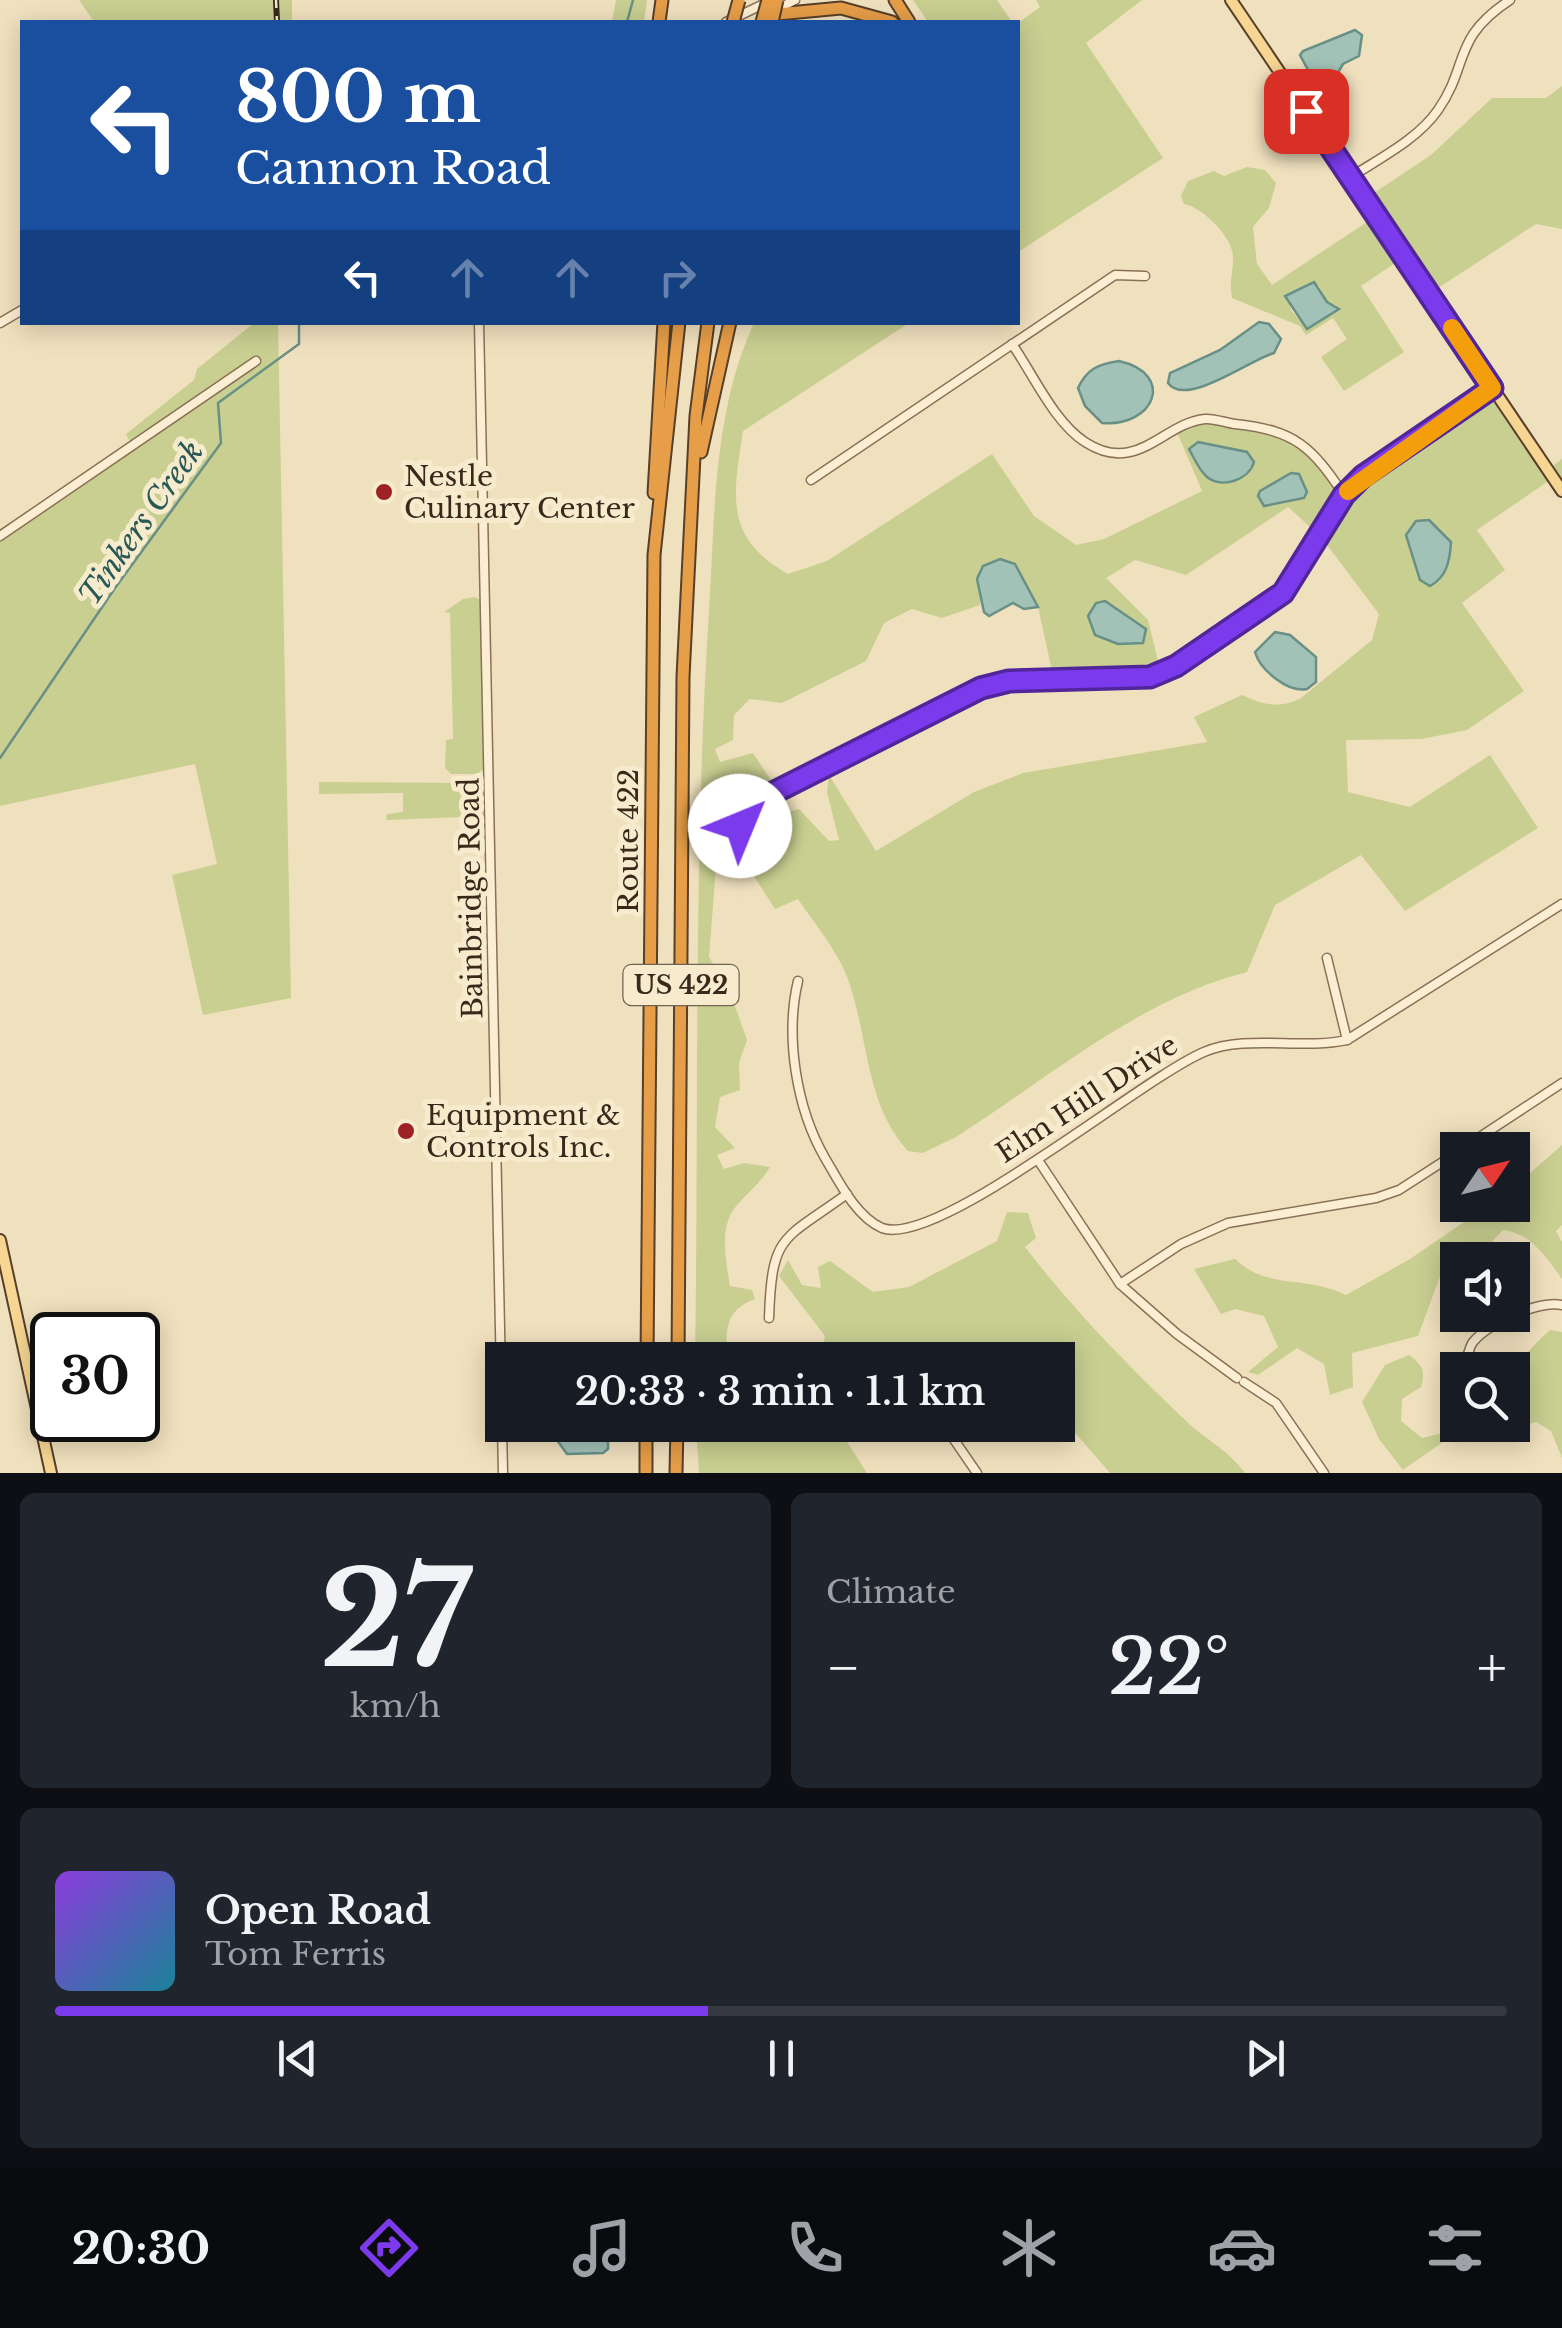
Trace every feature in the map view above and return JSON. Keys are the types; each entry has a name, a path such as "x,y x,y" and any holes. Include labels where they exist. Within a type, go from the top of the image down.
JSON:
{"highway":[{"path":"772,0 767,20 840,8 887,20"},
{"path":"654,556 654,466 664,325"},
{"name":"Route 422","path":"647,1342 654,556 679,325"},
{"name":"Route 422","path":"678,1342 686,610 696,416 708,325"},
{"path":"686,610 702,439 729,325"},
{"path":"646,1442 646,1473"},
{"path":"676,1473 677,1442"}],"main road":[{"path":"1230,0 1562,491"},
{"path":"0,1240 50,1473"}],"street":[{"path":"733,20 772,0"},
{"path":"767,20 795,0"},
{"path":"1350,178 1432,118 1450,88 1468,40 1510,0"},
{"path":"811,480 1115,275 1145,276"},
{"name":"Bainbridge Road","path":"480,325 503,1473"},
{"path":"1012,344 1070,428 1086,444 1119,453 1140,450 1204,419 1259,426 1298,440 1316,454 1344,495"},
{"path":"0,536 256,360"},
{"path":"740,826 751,804 981,688 1009,681 1150,677 1176,666 1283,593 1344,495 1363,476 1492,388"},
{"name":"Elm Hill Drive","path":"798,981 794,997 796,1072 822,1152 847,1194 882,1228 912,1230 1038,1160 1185,1060 1209,1049 1322,1046 1346,1040 1371,1029 1562,904"},
{"path":"1327,958 1346,1040"},
{"path":"1488,1132 1562,1083"},
{"path":"1038,1160 1120,1284 1177,1334 1276,1403 1324,1473"},
{"path":"1120,1284 1215,1228 1376,1198 1399,1190 1440,1163"},
{"path":"769,1318 770,1270 780,1243 847,1194"},
{"path":"1469,1352 1473,1342 1534,1305 1562,1305"},
{"path":"956,1442 977,1473"}],"green space":[{"path":"79,0 292,0 292,20 93,20"},
{"path":"616,0 647,0 644,20 612,20"},
{"path":"913,0 997,0 1011,20 927,20"},
{"path":"1036,0 1142,0 1086,43 1163,158 1020,251 1020,22 1040,7"},
{"path":"1562,86 1562,229 1536,224 1429,294 1404,257 1361,286 1404,352 1344,391 1321,357 1347,339 1333,318 1306,335 1300,326 1232,298 1233,257 1228,241 1207,217 1184,204 1181,196 1188,181 1214,171 1224,176 1247,167 1265,170 1276,183 1269,208 1253,227 1257,264 1272,285 1376,216 1365,199 1431,155 1492,98 1546,98","holes":["1319,286 1327,302 1336,305 1336,312 1307,329 1291,310 1288,293"]},
{"path":"252,325 278,325 291,998 203,1015 172,875 217,864 195,764 0,806 0,536 132,447 126,434 194,380 197,369"},
{"path":"753,325 906,325 743,431 736,496 743,530 767,560 788,574 827,561 992,454 1034,516 1076,545 1104,539 1202,491 1177,432 1204,419 1299,439 1344,494 1363,476 1490,391 1547,470 1562,459 1562,491 1553,478 1477,530 1505,570 1462,603 1524,691 1467,730 1421,739 1346,740 1348,792 1410,807 1490,755 1538,828 1405,911 1361,855 1275,905 1247,972 1207,984 1132,1021 956,1137 923,1153 908,1151 883,1112 854,999 837,957 798,899 775,909 741,856 752,840 774,820 799,809 829,841 839,840 827,792 829,775 876,851 974,792 1023,773 1207,742 1194,717 1242,695 1272,704 1301,698 1372,640 1379,614 1321,537 1288,507 1186,575 1135,560 1106,578 1148,620 1161,673 1054,680 1038,607 1015,564 980,591 980,605 942,618 912,609 884,623 866,661 782,703 750,699 734,715 733,740 715,749 720,762 753,753 771,780 763,788 727,804 729,846 717,854 709,957 730,992 747,1040 739,1063 740,1090 720,1097 715,1127 735,1148 717,1155 724,1169 744,1163 770,1167 737,1205 725,1233 730,1286 752,1290 755,1299 732,1316 727,1342 695,1342 704,704 723,428","holes":["1451,542 1450,561 1439,581 1416,566 1414,549"]},
{"path":"475,597 487,604 491,763 477,774 451,774 445,768 446,740 453,739 450,613 444,612 463,599"},
{"path":"319,782 478,783 486,790 487,816 386,820 387,814 403,812 403,793 319,794"},
{"path":"1562,1145 1562,1225 1556,1231 1562,1242 1562,1279 1530,1241 1513,1232 1503,1230 1492,1242 1440,1242 1440,1276 1418,1336 1352,1353 1353,1387 1330,1395 1324,1364 1297,1348 1258,1375 1248,1372 1278,1347 1264,1316 1235,1309 1221,1314 1194,1269 1235,1259 1261,1275 1346,1295 1410,1259 1464,1222 1530,1222 1530,1173"},
{"path":"1007,1212 1028,1213 1036,1238 1025,1247 1043,1270 1140,1376 1245,1473 1110,1473 1075,1433 1075,1342 824,1342 825,1336 779,1276 788,1260 802,1285 821,1288 818,1267 830,1261 873,1292 909,1287 997,1241"},
{"path":"1550,1330 1562,1332 1562,1458 1551,1431 1536,1422 1530,1424 1528,1352"},
{"path":"1409,1355 1420,1365 1421,1387 1402,1399 1401,1421 1422,1438 1440,1434 1443,1442 1403,1470 1379,1439 1362,1402 1385,1365"},
{"path":"697,1442 847,1442 867,1473 699,1473"}],"water":[{"path":"1355,30 1362,35 1359,56 1343,64 1333,81 1313,79 1300,55 1303,51"},
{"path":"1314,282 1327,302 1339,309 1307,329 1285,296"},
{"path":"1259,322 1269,324 1281,339 1274,353 1189,390 1168,383 1170,373 1220,350"},
{"path":"1119,361 1148,377 1153,387 1152,398 1135,417 1102,423 1085,406 1078,388 1094,368"},
{"path":"1198,442 1247,452 1254,462 1241,478 1213,481 1189,449"},
{"path":"1291,473 1299,474 1307,492 1304,498 1264,506 1258,496 1260,491"},
{"path":"1429,520 1451,542 1446,567 1430,586 1420,580 1406,535 1416,521"},
{"path":"1000,559 1015,564 1038,607 1024,609 1013,603 989,616 984,612 977,579 983,566"},
{"path":"1105,601 1146,629 1143,643 1118,644 1095,635 1088,616 1096,603"},
{"path":"1275,632 1290,635 1316,657 1316,682 1307,689 1284,684 1258,659 1255,652"},
{"path":"558,1442 608,1442 603,1453 567,1454"}],"waterway":[{"name":"Tinkers Creek","path":"628,20 633,0"},
{"name":"Tinkers Creek","path":"0,758 115,588 221,443 218,403 299,344 299,325"}],"railway":[{"path":"276,0 277,20"}],"slow traffic":[{"path":"1348,491 1363,476 1492,388 1452,328"}],"place":[{"name":"Nestle Culinary Center","path":"384,492"},
{"name":"Equipment & Controls Inc.","path":"406,1131"}],"route":[{"path":"740,826 751,804 981,688 1009,681 1150,677 1176,666 1283,593 1300,572 1344,495 1363,476 1492,388 1306,111"}]}
